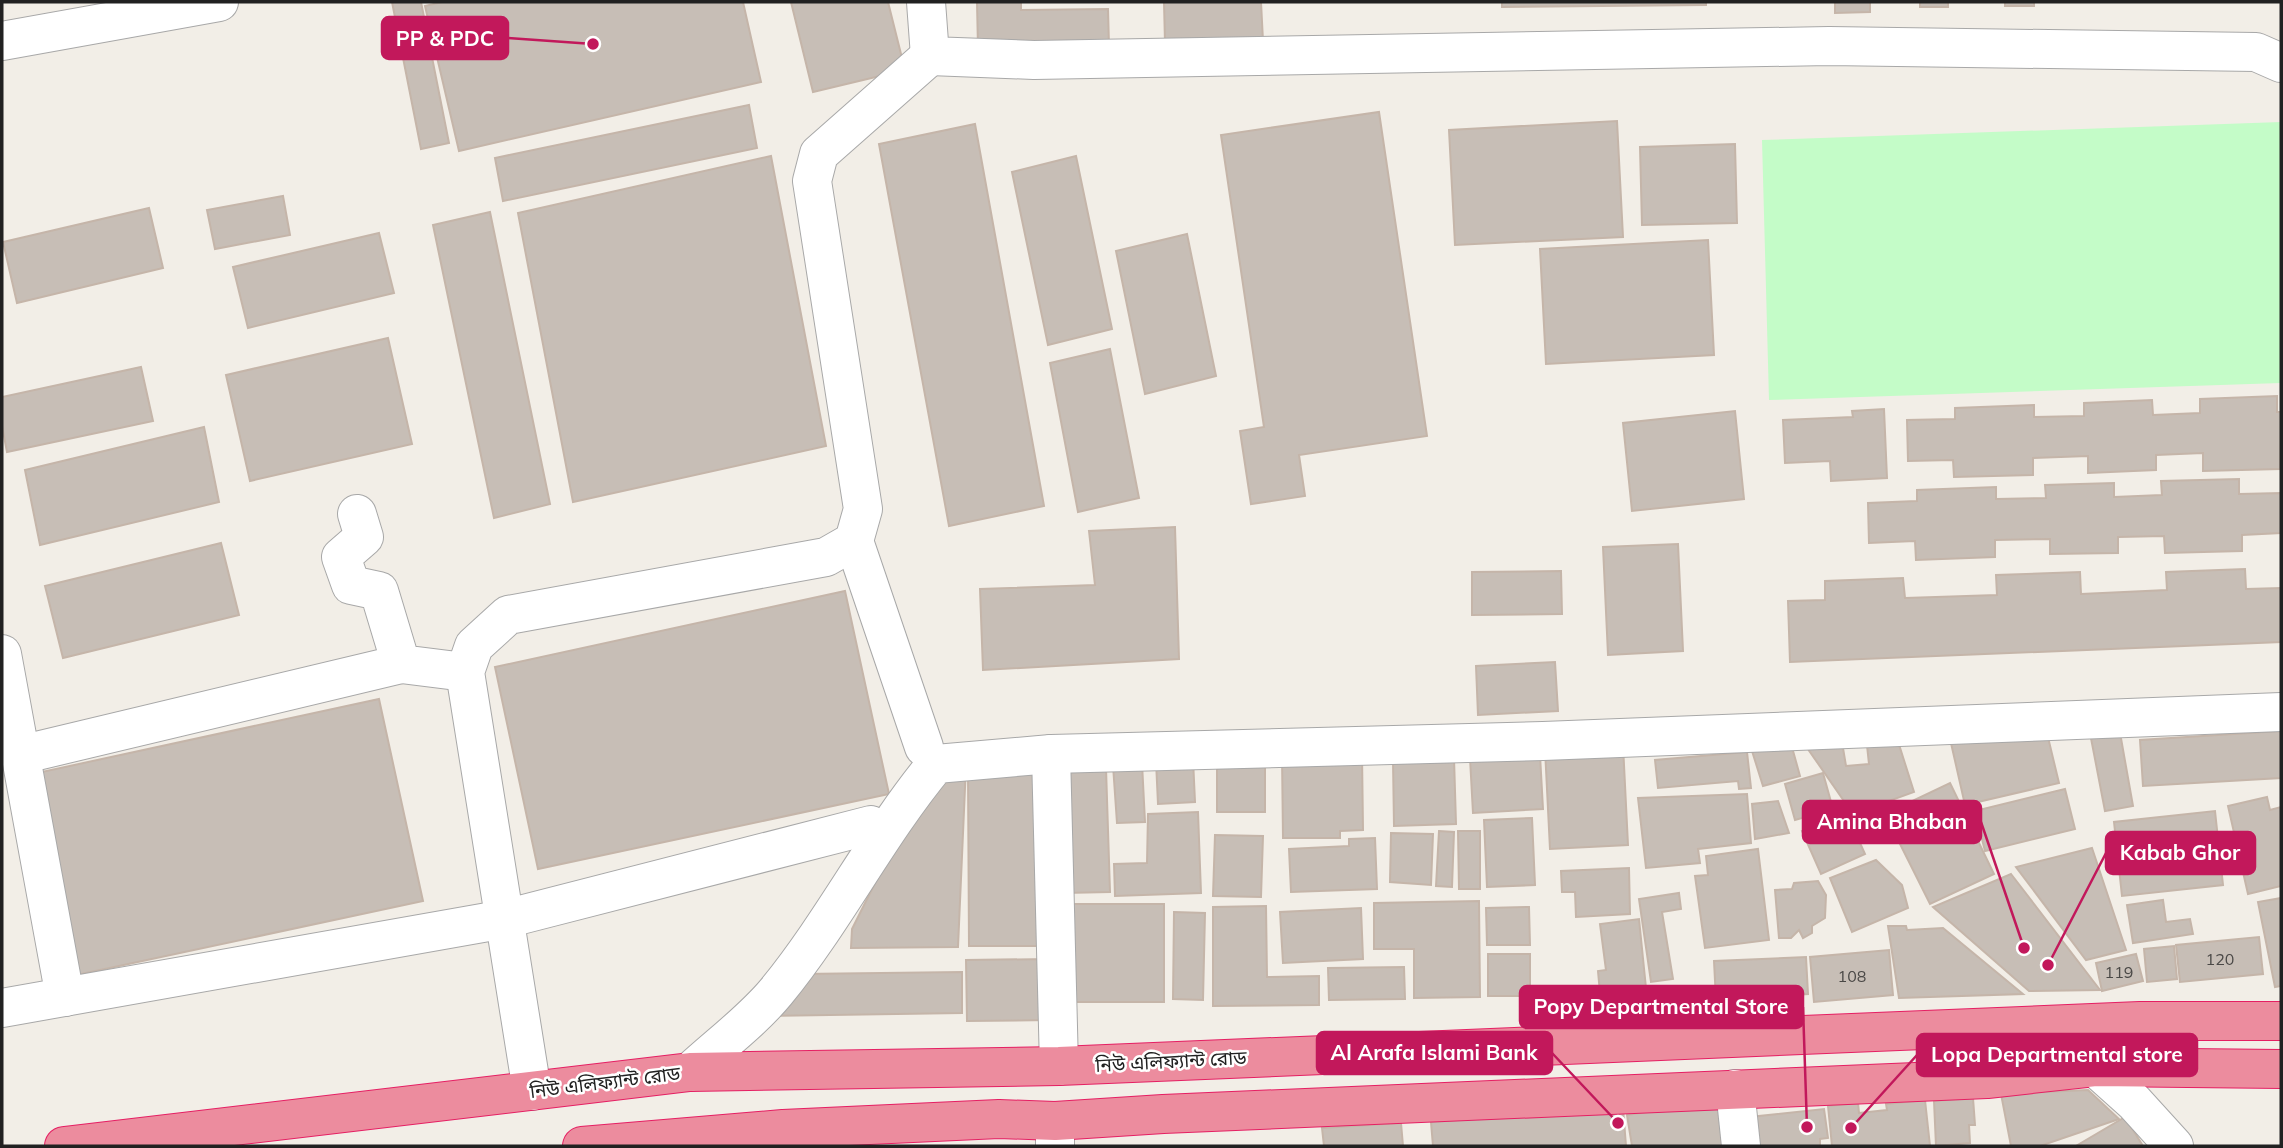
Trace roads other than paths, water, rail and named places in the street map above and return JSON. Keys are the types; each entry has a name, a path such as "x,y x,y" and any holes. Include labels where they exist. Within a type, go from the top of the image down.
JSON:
{"highway":[{"name":"নিউ এলিফ্যান্ট রোড","path":"64,1146 690,1072 1059,1066 2140,1021 2281,1021"},
{"path":"582,1146 999,1119 1055,1134 1735,1089 1987,1079 2095,1067 2281,1069"}],"street":[{"path":"2,41 219,2"},
{"path":"926,2 930,56"},
{"path":"925,747 854,541 863,509 813,181 819,153 930,56 1034,60 1829,46 2256,52 2281,63"},
{"path":"357,514 364,537 341,557 351,585 379,592 401,664"},
{"path":"532,1091 465,672 474,646 508,615 826,557 854,541"},
{"path":"2,654 65,997"},
{"path":"20,755 401,664 465,672"},
{"path":"690,1072 774,994 829,921 916,789 936,764 1051,754 1571,740 2281,712"},
{"path":"1051,754 1059,1066"},
{"path":"2,1008 505,919 871,825"},
{"path":"2095,1067 2134,1102 2174,1146"},
{"path":"1735,1089 1741,1146"}],"place":[{"name":"PP & PDC","path":"593,44"},
{"name":"Amina Bhaban","path":"2024,948"},
{"name":"Kabab Ghor","path":"2048,965"},
{"name":"Al Arafa Islami Bank","path":"1618,1123"},
{"name":"Popy Departmental Store","path":"1807,1127"},
{"name":"Lopa Departmental store","path":"1851,1128"}]}
